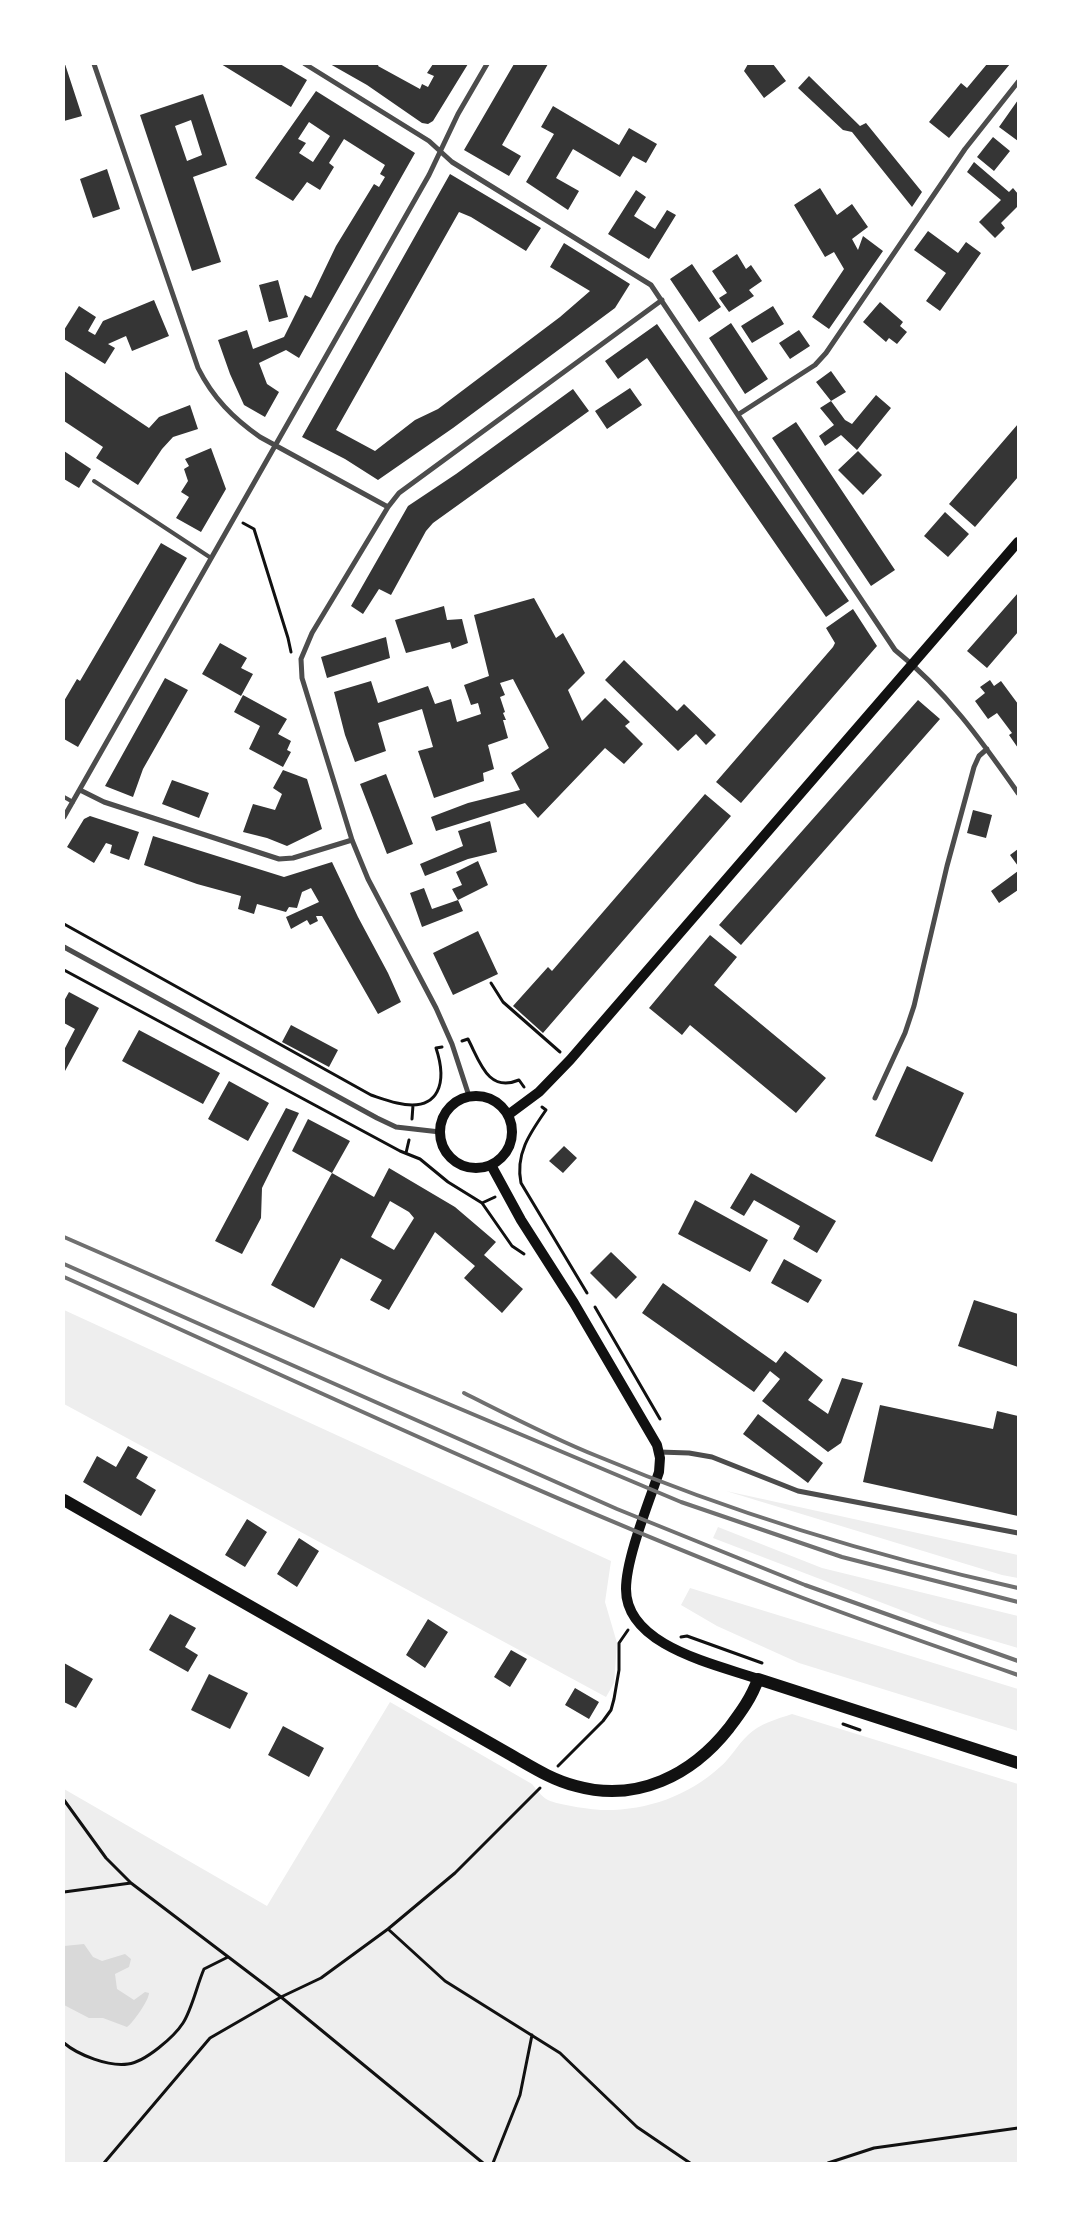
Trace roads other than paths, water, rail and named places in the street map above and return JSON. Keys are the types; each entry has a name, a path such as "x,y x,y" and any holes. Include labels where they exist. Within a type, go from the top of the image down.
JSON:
{"main road":[{"path":"508,1115 532,1098 570,1060 1018,542"},
{"path":"469,1096 484,1096 491,1099 498,1103 508,1115 512,1131 511,1140 504,1155 491,1165 475,1168 460,1164 443,1148 440,1132 442,1118 450,1106 469,1096"},
{"path":"491,1165 518,1214 647,1426 659,1452 659,1472 635,1546 626,1588 629,1607 642,1627 661,1641 701,1659 1018,1763"},
{"path":"64,1500 550,1776 576,1787 615,1792 638,1789 670,1778 697,1762 723,1735 753,1694 758,1679"}],"street":[{"path":"94,64 198,368 216,399 241,424 275,447 388,507"},
{"path":"305,64 429,141 452,162 651,285 895,650 913,664 956,708 1018,793"},
{"path":"64,817 275,447 487,64"},
{"path":"739,414 815,365 826,353 966,149 1018,82"},
{"path":"469,1096 452,1044 436,1008 368,879 352,840 307,697 302,678 301,659 312,633 388,507 399,493 662,300"},
{"path":"875,1098 905,1033 914,1006 947,866 974,767 980,756 987,749"},
{"path":"80,790 104,802 279,859 293,858 352,840"},
{"path":"64,947 377,1118 396,1127 440,1132"},
{"path":"659,1452 689,1453 712,1457 798,1491 1018,1533"}],"lane":[{"path":"94,481 212,558"},
{"path":"64,797 73,802"}],"railway":[{"path":"64,1237 387,1378 681,1502 842,1557 1018,1602"},
{"path":"64,1264 617,1509 805,1585 1018,1661"},
{"path":"64,1277 431,1443 616,1523 803,1598 1018,1675"},
{"path":"464,1393 580,1449 700,1496 857,1547 1018,1588"}]}
